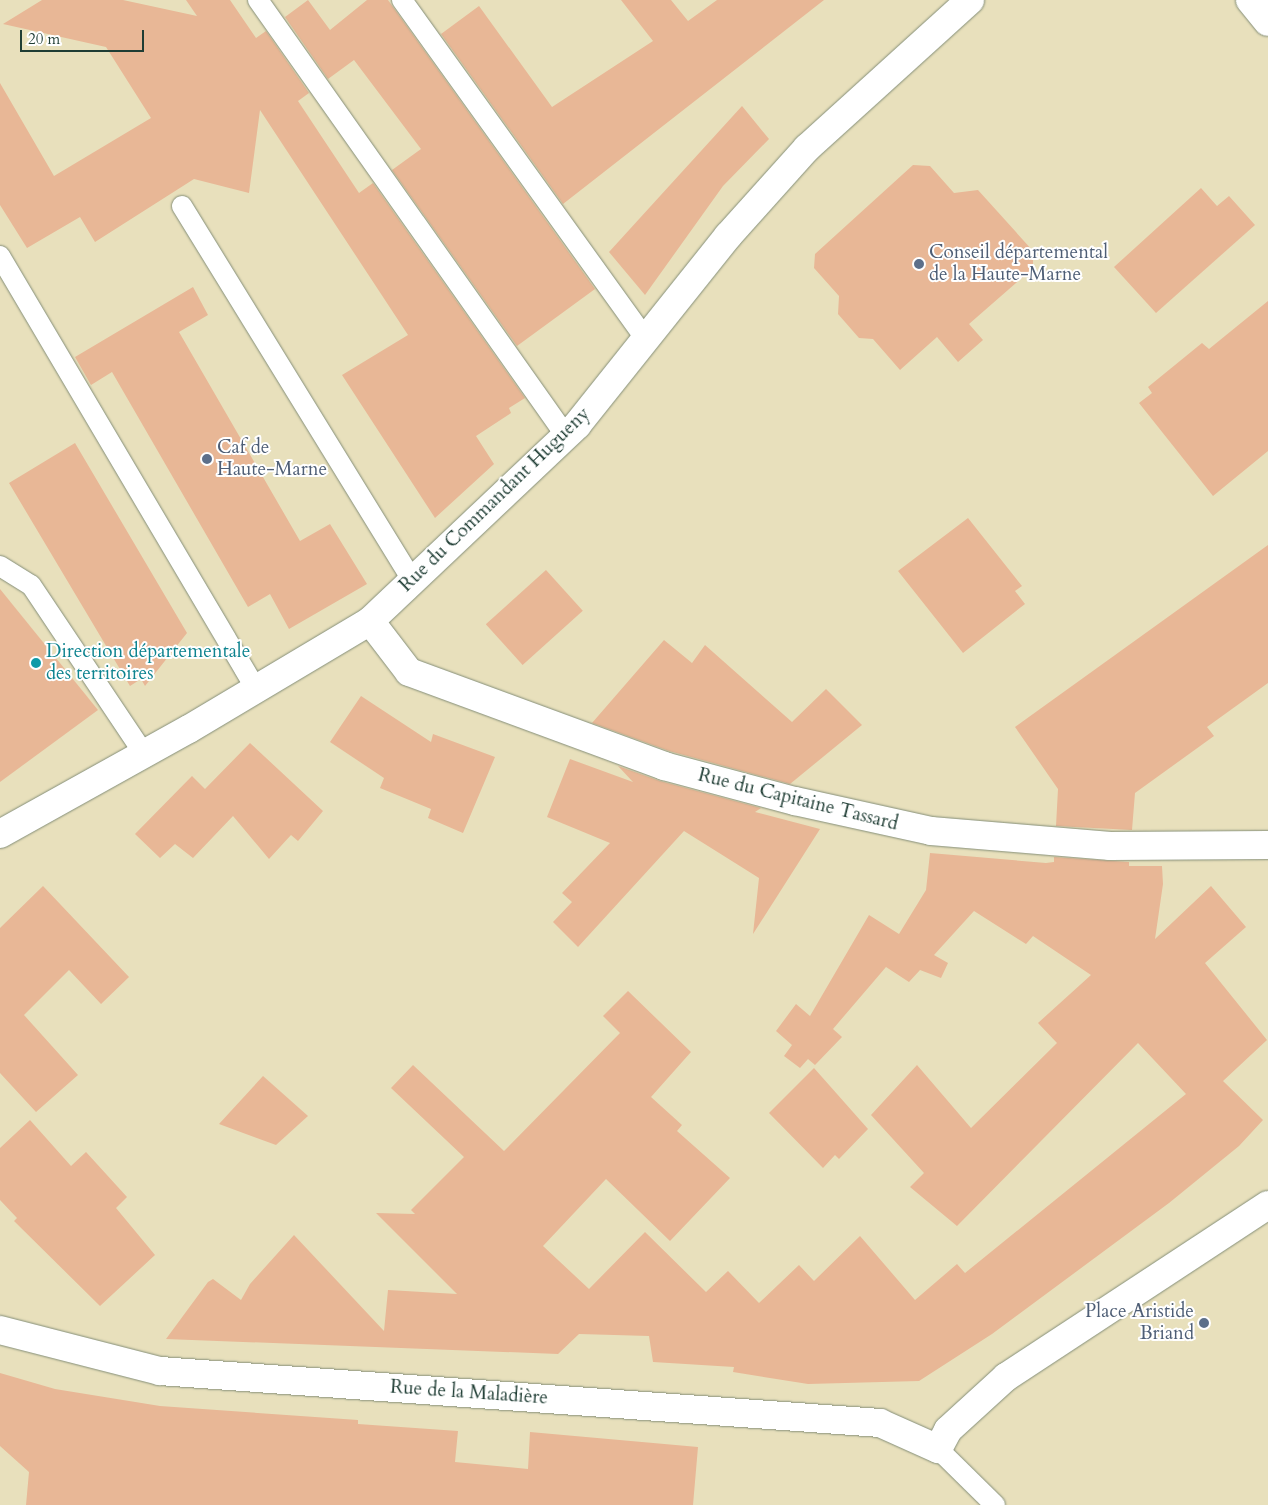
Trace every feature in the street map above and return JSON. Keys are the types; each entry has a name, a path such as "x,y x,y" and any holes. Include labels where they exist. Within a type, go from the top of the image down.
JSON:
{"street":[{"name":"Rue du Commandant Hugueny","path":"0,834 144,754 370,621 566,436 646,340 728,236 807,148 970,0"},
{"path":"1250,0 1268,22"},
{"name":"Rue du Capitaine Tassard","path":"370,621 409,672 664,766 796,801 931,831 1110,846 1268,845"},
{"path":"938,1449 948,1430 1006,1377 1268,1205"},
{"path":"0,1319 11,1334"},
{"name":"Rue de la Maladière","path":"11,1334 160,1371 880,1423 938,1449"}],"lane":[{"path":"258,0 566,436"},
{"path":"402,0 646,340"},
{"path":"182,206 413,581"},
{"path":"0,256 256,689"},
{"path":"0,566 31,584 144,754"},
{"path":"938,1449 995,1505"}],"building":[{"path":"42,0 123,0 197,16 186,0 230,0 256,38 266,31 309,93 298,101 359,193 373,183 525,398 509,408 511,413 476,436 494,464 435,518 342,375 408,335 260,110 249,193 194,179 95,242 80,217 27,248 0,205 0,83 54,176 151,118 106,47 3,24"},
{"path":"308,0 330,30 367,0 388,0 595,289 517,346 392,170 421,149 354,60 328,79 285,17"},
{"path":"621,0 671,0 688,21 717,0 824,0 563,204 441,34 479,6 552,107 653,41"},
{"path":"742,106 769,139 723,186 645,295 609,252"},
{"name":"Conseil départemental de la Haute-Marne","path":"913,165 930,166 954,193 978,190 1033,251 1033,268 969,324 983,340 958,362 937,337 900,370 873,339 859,338 838,314 839,296 814,268 815,254"},
{"path":"1201,188 1217,206 1229,196 1255,225 1156,313 1114,267"},
{"name":"Caf de Haute-Marne","path":"193,287 208,315 179,332 300,541 330,524 367,584 289,629 270,594 248,607 112,372 91,385 75,357"},
{"path":"1268,301 1268,451 1213,496 1139,403 1152,393 1148,387 1202,343 1209,349"},
{"path":"75,443 187,633 145,686 141,679 130,686 9,483"},
{"path":"968,518 1022,586 1015,591 1025,604 963,653 898,571"},
{"path":"1268,545 1268,683 1207,727 1214,736 1135,793 1132,830 1056,826 1058,789 1015,727"},
{"path":"546,570 583,611 523,665 486,624"},
{"name":"Direction départementale des territoires","path":"0,589 98,710 0,782"},
{"path":"664,640 692,663 705,645 792,722 826,689 862,725 790,784 669,751 592,723"},
{"path":"361,696 431,742 433,734 495,757 463,833 428,818 431,809 380,788 384,778 330,742"},
{"path":"250,743 323,811 298,841 291,835 269,859 233,816 193,858 175,844 160,858 135,834 192,776 205,789"},
{"path":"570,759 633,782 618,766 660,781 761,808 755,812 820,829 753,934 759,878 684,831 578,947 553,922 572,902 562,893 610,843 547,817"},
{"path":"930,853 1046,863 1054,862 1054,857 1129,862 1129,866 1162,866 1163,884 1155,939 1211,886 1246,927 1205,963 1267,1040 1223,1081 1263,1120 1239,1146 1169,1203 992,1334 919,1381 808,1384 733,1372 734,1367 653,1362 649,1336 579,1334 558,1354 166,1339 208,1282 213,1279 241,1300 250,1284 294,1235 384,1331 388,1290 457,1294 376,1213 415,1214 411,1210 464,1157 391,1088 413,1065 504,1151 620,1033 603,1016 628,991 691,1052 651,1097 682,1125 677,1131 730,1178 670,1241 606,1179 543,1246 589,1289 645,1232 706,1292 728,1271 759,1303 799,1265 814,1281 860,1236 915,1300 957,1264 965,1273 1186,1094 1138,1043 957,1226 910,1187 924,1173 871,1115 917,1065 971,1128 1057,1043 1038,1023 1091,975 1033,936 1026,944 974,911 934,955 948,963 941,978 920,970 909,982 886,967 833,1029 842,1037 815,1065 808,1059 800,1068 784,1056 792,1045 776,1031 796,1004 810,1016 869,915 899,934 926,890"},
{"path":"43,886 129,977 101,1004 69,970 24,1015 78,1075 36,1112 0,1073 0,928"},
{"path":"814,1068 868,1129 839,1159 835,1155 823,1168 769,1113"},
{"path":"263,1076 308,1116 276,1145 219,1124"},
{"path":"30,1120 71,1166 86,1152 127,1197 116,1208 155,1255 100,1306 14,1221 17,1218 0,1200 0,1148"},
{"path":"0,1373 55,1389 160,1406 358,1420 358,1424 458,1431 455,1462 528,1469 530,1432 698,1447 693,1505 26,1505 29,1472 0,1446"}],"place":[{"name":"Conseil départemental de la Haute-Marne","path":"919,264"},
{"name":"Caf de Haute-Marne","path":"207,459"},
{"name":"Direction départementale des territoires","path":"36,663"},
{"name":"Place Aristide Briand","path":"1204,1323"}]}
